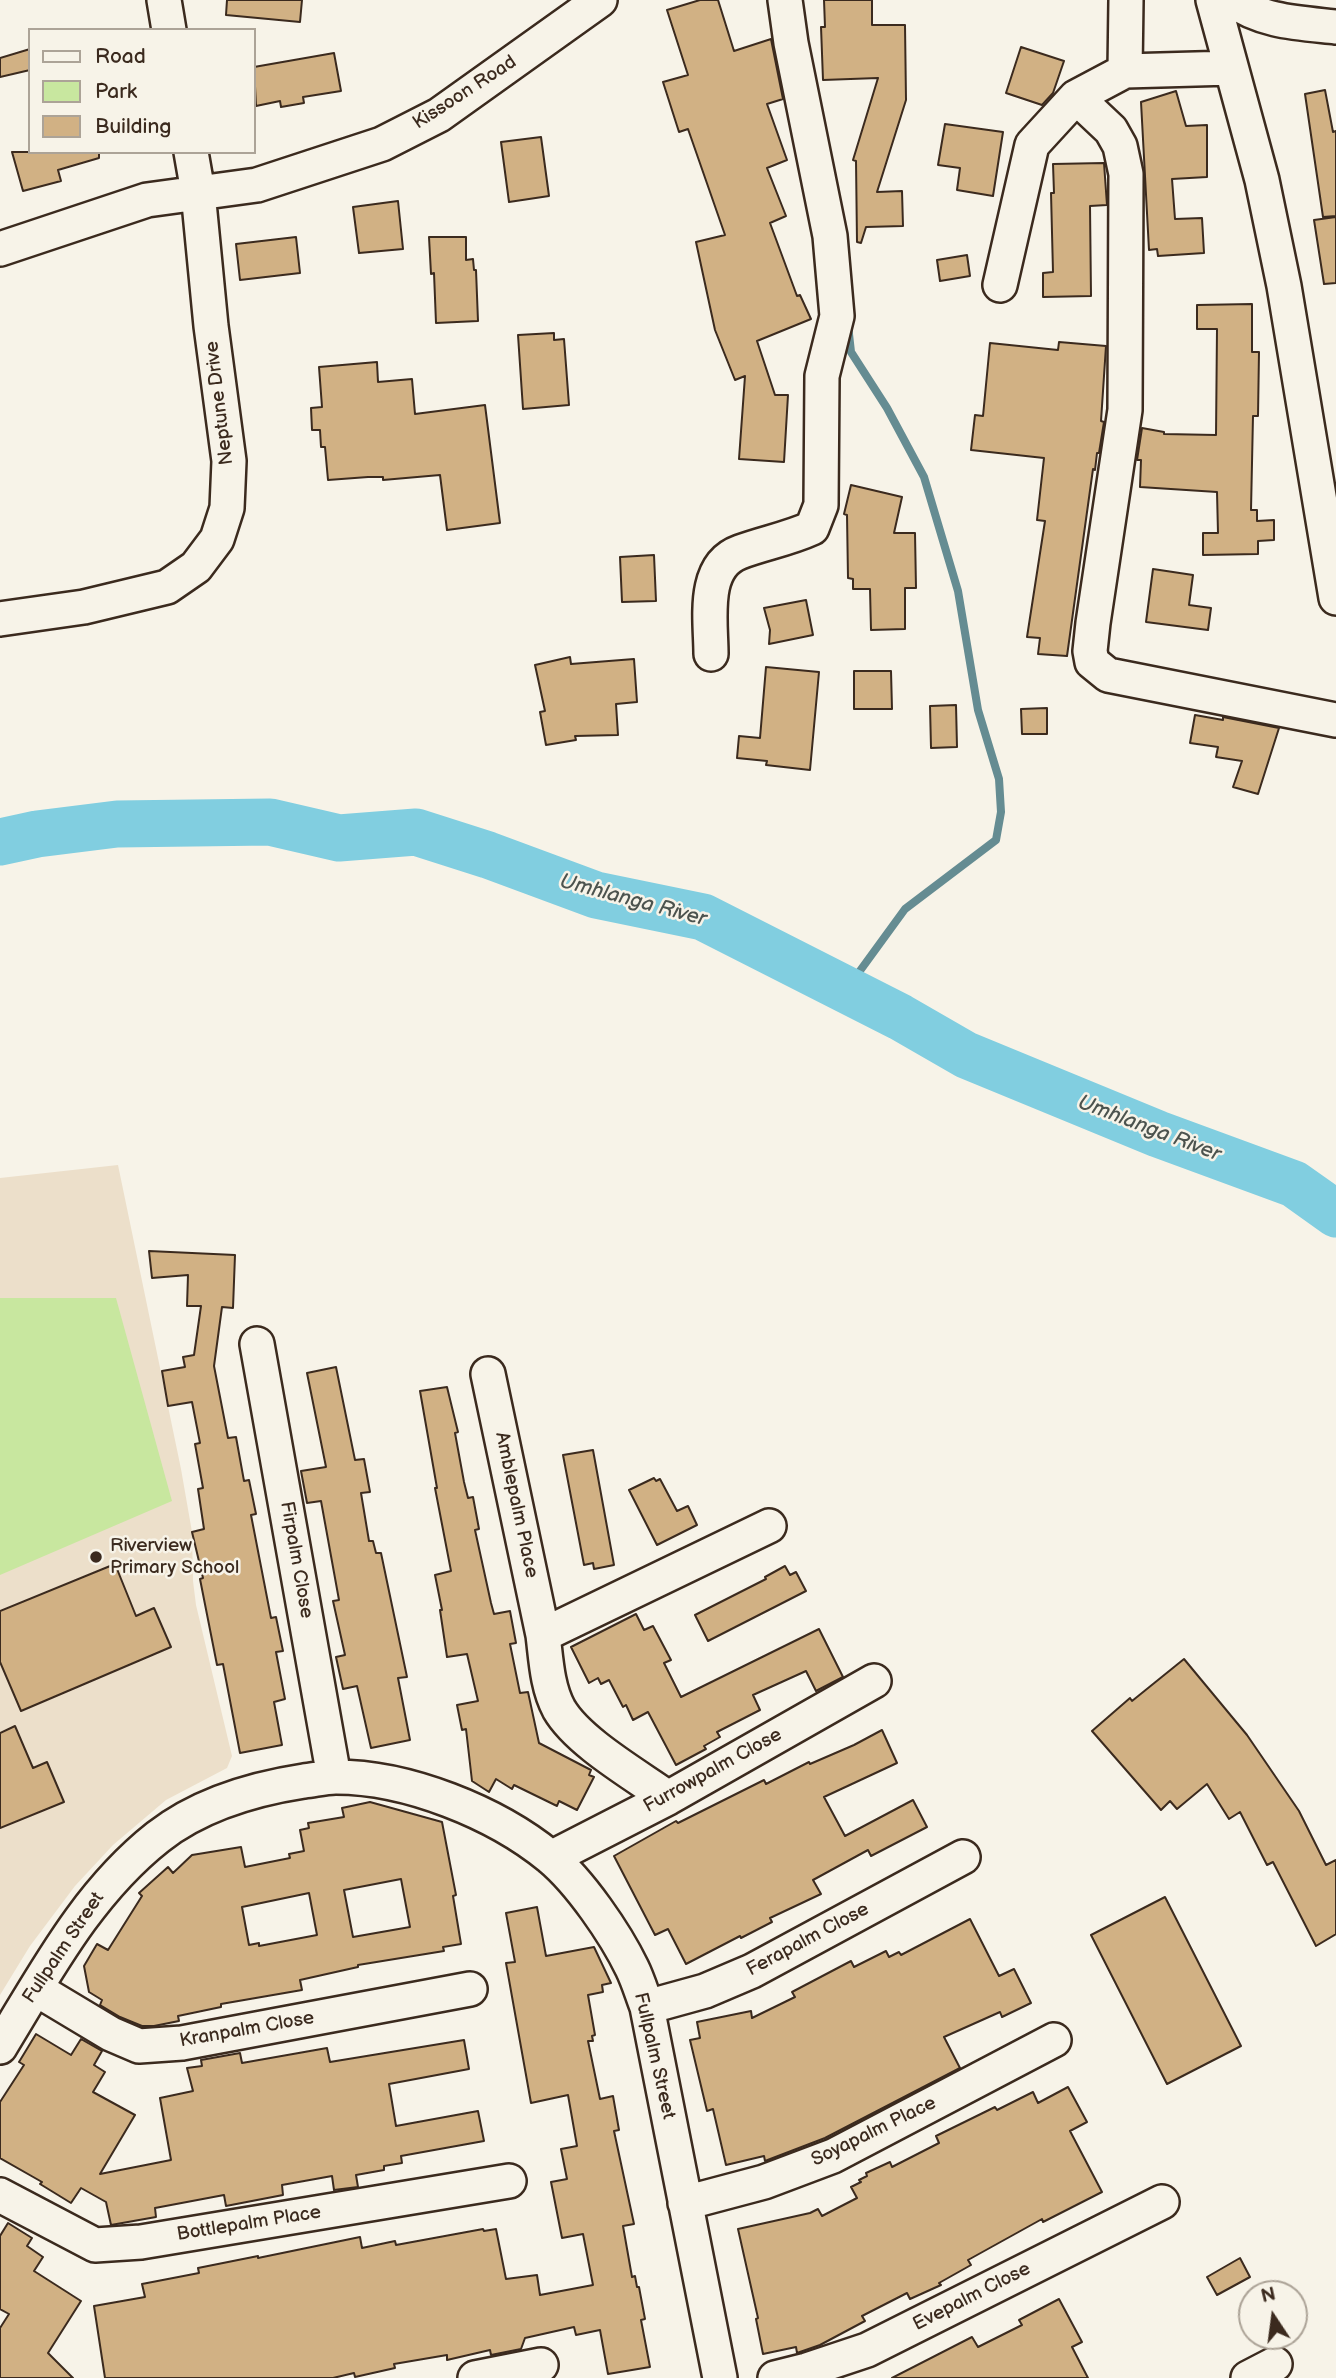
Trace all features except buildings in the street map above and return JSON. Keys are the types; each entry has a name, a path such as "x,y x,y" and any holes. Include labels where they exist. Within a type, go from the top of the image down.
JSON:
{"street":[{"path":"164,0 169,28"},
{"name":"Kissoon Road","path":"0,249 147,200 257,185 382,144 439,115 600,0"},
{"path":"711,654 711,596 715,574 723,561 737,552 794,536 812,528 821,505 822,376 837,316 830,236 791,43 785,0"},
{"path":"1125,71 1126,0"},
{"path":"1213,0 1262,180 1284,286 1336,598"},
{"path":"1232,0 1248,12 1289,22 1336,27"},
{"path":"1000,285 1032,145 1076,97 1125,71 1231,68"},
{"path":"1076,97 1111,130 1120,146 1126,174 1125,410 1093,622 1090,651 1092,662 1108,675 1336,720"},
{"name":"Neptune Drive","path":"0,619 84,607 167,587 196,567 217,540 227,508 229,461 191,154"},
{"name":"Firpalm Close","path":"257,1343 334,1777"},
{"name":"Amblepalm Place","path":"488,1374 552,1688 559,1708 576,1731 668,1798"},
{"path":"543,1635 769,1526"},
{"name":"Furrowpalm Close","path":"551,1858 668,1798 873,1681"},
{"name":"Fullpalm Street","path":"0,2047 67,1937 102,1890 129,1861 160,1835 201,1811 245,1793 334,1777 373,1781 456,1802 495,1821 551,1858 576,1885 613,1935 633,1969 647,2007 720,2378"},
{"name":"Ferapalm Close","path":"647,2007 705,1991 752,1971 963,1857"},
{"name":"Kranpalm Close","path":"36,1989 111,2034 139,2046 182,2043 470,1989"},
{"name":"Soyapalm Place","path":"685,2203 764,2182 833,2155 1054,2040"},
{"name":"Bottlepalm Place","path":"0,2195 94,2245 141,2242 509,2181"},
{"name":"Evepalm Close","path":"775,2378 867,2350 1162,2202"},
{"path":"475,2378 541,2365"}],"shaded area":[{"name":"Riverview Primary School","path":"118,1165 181,1469 192,1532 196,1605 232,1756 227,1768 166,1800 113,1845 75,1886 30,1946 0,1995 0,1178"}],"green space":[{"path":"0,1298 116,1298 172,1501 0,1575"}],"waterway":[{"path":"846,990 905,909 996,840 1001,812 999,779 978,710 958,591 924,477 887,408 851,352 848,325"},
{"name":"Umhlanga River","path":"0,842 37,834 117,824 270,822 339,838 416,832 596,895 703,917 900,1017 966,1055 1158,1134 1294,1184 1336,1214"},
{"path":"0,824 29,836"}],"place":[{"name":"Riverview Primary School","path":"96,1557"}]}
